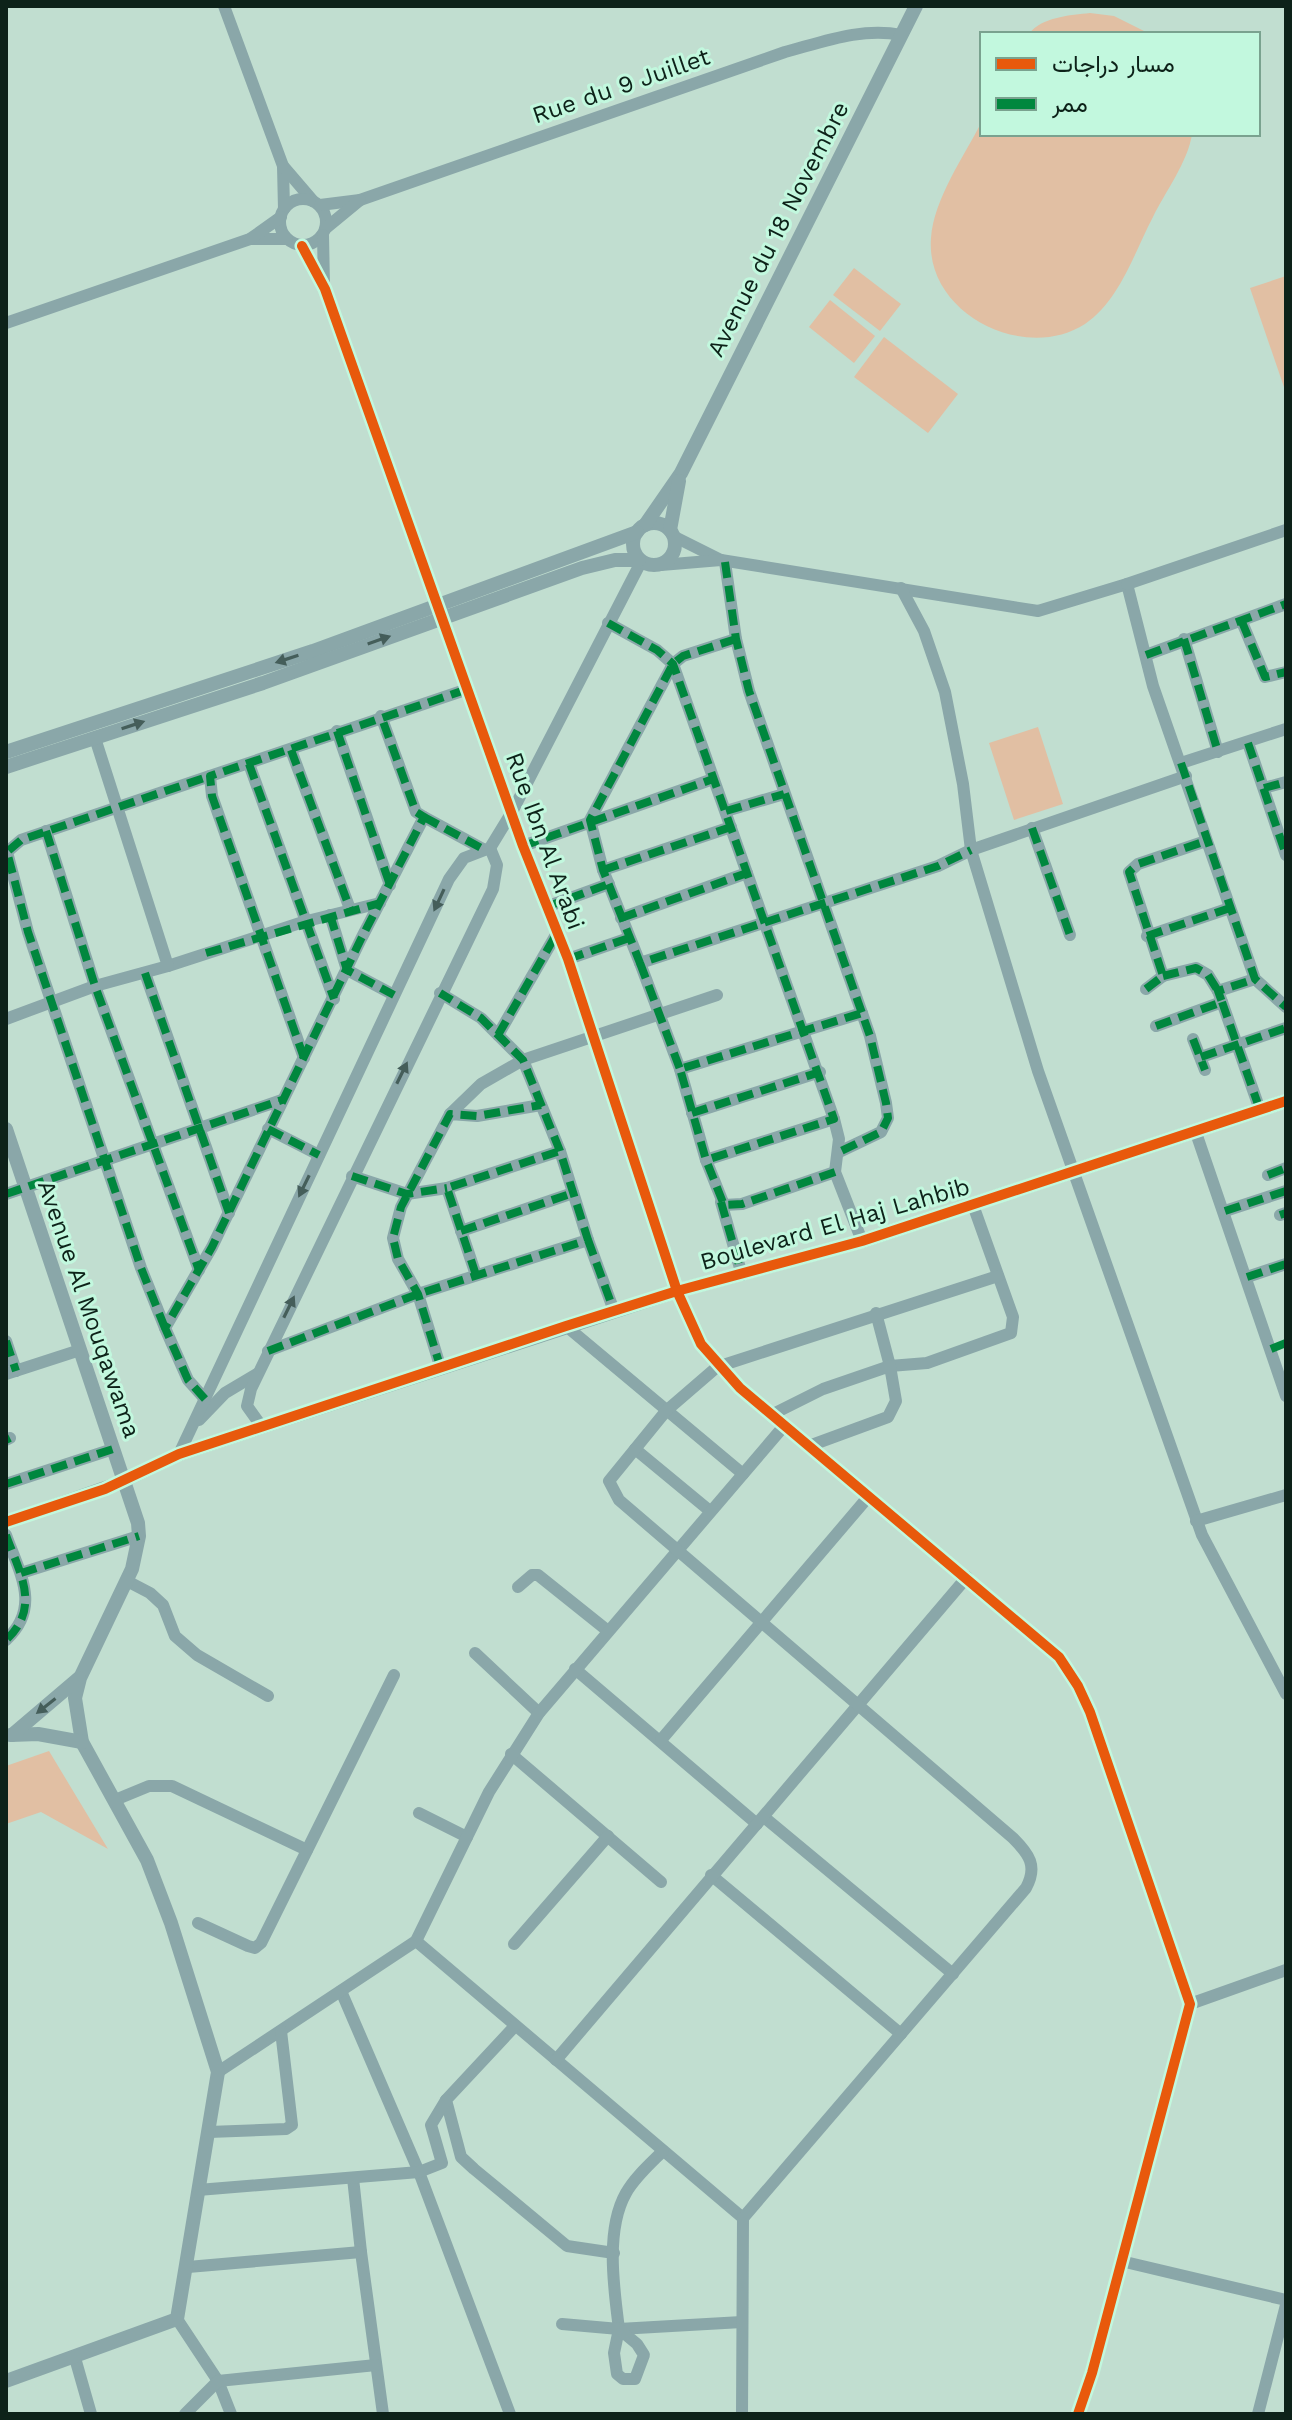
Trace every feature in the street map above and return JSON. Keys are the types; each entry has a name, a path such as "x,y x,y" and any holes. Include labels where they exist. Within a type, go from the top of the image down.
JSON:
{"street":[{"path":"224,6 283,166 282,213 287,239"},
{"name":"Avenue du 18 Novembre","path":"641,528 681,473 916,6"},
{"name":"Rue du 9 Juillet","path":"316,203 360,200 785,52 858,34 901,35"},
{"path":"6,323 250,239 287,239 302,246 324,231 316,203 283,166"},
{"path":"250,239 297,200 316,203"},
{"name":"Rue du 9 Juillet","path":"324,231 360,200"},
{"name":"Rue Ibn Al Arabi","path":"324,231 325,289"},
{"name":"Rue Ibn Al Arabi","path":"302,246 325,289 523,846 568,959 677,1291 701,1344 717,1367 771,1415 1059,1657 1078,1686 1190,2004"},
{"name":"Avenue du 18 Novembre","path":"671,533 681,473"},
{"path":"6,767 95,738 442,612 658,523 723,561"},
{"path":"640,561 632,546 641,528"},
{"path":"6,752 442,612 615,560 661,565 723,561 1045,611 1286,530"},
{"path":"661,565 672,556 671,533"},
{"path":"179,1454 449,879 464,858 486,848 512,812 640,561"},
{"path":"723,561 736,639 784,794 825,900 880,1069 888,1118 881,1132 839,1152"},
{"path":"1127,584 1153,686 1255,979 1286,1007"},
{"path":"901,588 924,631 945,692 963,784 971,850 1019,1013 1073,1171 1196,1521 1240,1612 1284,1687"},
{"path":"1146,655 1184,639 1285,609"},
{"path":"1242,622 1265,677 1286,672"},
{"path":"608,623 657,650 673,664 820,1072 834,1119 839,1152 835,1172 862,1241"},
{"path":"736,639 683,656 673,664 590,820 603,870 680,1069 742,1275"},
{"path":"1184,639 1218,752"},
{"path":"205,1399 188,1380 165,1328 104,1159 6,861 7,852 16,842 46,831 468,689"},
{"path":"262,1427 247,1406 257,1374 496,881 495,855 416,812 381,716"},
{"path":"1181,763 1286,729"},
{"path":"337,731 390,885"},
{"path":"95,738 168,966"},
{"path":"1248,743 1286,855"},
{"path":"291,750 350,909"},
{"path":"249,764 303,922 334,999"},
{"path":"210,776 212,796 304,1058"},
{"path":"640,963 825,900 938,866 971,850 1186,776"},
{"path":"523,846 713,779"},
{"path":"1264,788 1286,782"},
{"path":"726,811 784,794"},
{"path":"165,1328 229,1213 424,817"},
{"path":"603,870 731,827"},
{"path":"1032,828 1070,935"},
{"path":"46,831 95,986 199,1270"},
{"path":"1163,976 1147,936 1129,872 1138,864 1206,841"},
{"path":"621,918 747,873"},
{"path":"546,907 609,884"},
{"path":"6,1019 95,986 303,922 380,903"},
{"path":"1147,936 1230,908"},
{"path":"330,915 347,970 394,995"},
{"path":"498,1035 557,933"},
{"path":"568,959 629,938"},
{"path":"1146,989 1163,976 1196,968 1208,975 1220,997 1260,1110"},
{"path":"145,973 229,1213"},
{"path":"1156,1026 1255,979"},
{"path":"440,993 481,1018 523,1060 560,1151 614,1311"},
{"path":"441,1369 418,1294 398,1259 393,1238 407,1194 450,1114 481,1084 523,1060 717,995"},
{"path":"680,1069 862,1013"},
{"path":"1201,1057 1286,1028"},
{"path":"1193,1039 1205,1070"},
{"path":"692,1113 820,1072"},
{"path":"6,1194 282,1100"},
{"name":"Boulevard El Haj Lahbib","path":"125,1480 179,1454 566,1326 677,1291 862,1241 1286,1101"},
{"path":"450,1114 499,1114 541,1105"},
{"path":"706,1160 834,1119"},
{"name":"Avenue Al Mouqawama","path":"6,1129 125,1480 139,1536 127,1581 80,1678 75,1698 82,1742 147,1860 171,1923 218,2072 177,2319"},
{"path":"268,1129 319,1155"},
{"path":"1195,1130 1286,1396"},
{"path":"352,1176 407,1194 447,1188 560,1151"},
{"path":"1268,1175 1284,1169 1286,1184"},
{"path":"721,1202 729,1206 742,1204 835,1172"},
{"path":"447,1188 476,1275"},
{"path":"1225,1211 1286,1191"},
{"path":"461,1231 573,1193"},
{"path":"771,1415 823,1389 890,1366 927,1363 1011,1333 1013,1317 973,1205"},
{"path":"268,1351 418,1294 588,1240"},
{"path":"1247,1277 1286,1264"},
{"path":"742,2414 743,2218 1026,1888 1032,1873 1032,1862 1013,1838 762,1621 676,1551 612,1492 610,1477 666,1411 717,1367 998,1276"},
{"path":"809,1446 888,1417 896,1401 876,1313"},
{"path":"566,1326 743,1474"},
{"path":"6,1341 11,1372 80,1350"},
{"path":"1271,1349 1286,1343"},
{"path":"194,1425 225,1393 257,1374"},
{"path":"218,2072 416,1941 511,1754 539,1713 784,1426"},
{"path":"6,1484 113,1449"},
{"path":"635,1449 710,1511"},
{"path":"6,1522 125,1480"},
{"path":"1196,1521 1286,1495"},
{"path":"661,1740 869,1496"},
{"path":"6,1535 21,1573 26,1607 6,1640"},
{"path":"21,1573 139,1536"},
{"path":"518,1587 532,1575 538,1575 608,1631"},
{"path":"556,2060 967,1577"},
{"path":"127,1581 150,1593 163,1605 175,1636 197,1655 268,1696"},
{"path":"475,1653 539,1713"},
{"path":"575,1669 953,1974"},
{"path":"198,1923 255,1948 261,1943 394,1675"},
{"path":"9,1736 80,1678"},
{"path":"9,1736 48,1735 82,1742"},
{"path":"511,1754 661,1882"},
{"path":"115,1800 149,1786 172,1786 307,1850"},
{"path":"419,1813 467,1837"},
{"path":"514,1944 608,1836"},
{"path":"711,1875 901,2034"},
{"path":"416,1941 743,2218"},
{"path":"1078,2414 1092,2373 1190,2004 1286,1970"},
{"path":"341,1991 419,2172 510,2414"},
{"path":"442,2163 431,2125 446,2100 515,2026"},
{"path":"209,2132 286,2129 292,2125 281,2031"},
{"path":"446,2100 461,2157 567,2246 614,2253"},
{"path":"619,2329 614,2253 617,2217 626,2192 663,2151"},
{"path":"198,2190 419,2172 461,2157"},
{"path":"353,2178 383,2414"},
{"path":"188,2267 361,2252"},
{"path":"1121,2261 1286,2302 1258,2414"},
{"path":"6,2381 177,2319 218,2381 231,2414"},
{"path":"562,2324 619,2329 742,2322"},
{"path":"75,2358 91,2414"},
{"path":"185,2414 218,2381 376,2365"}],"shaded area":[{"path":"1090,13 1114,16 1146,32 1031,32 1049,20"},
{"path":"980,125 980,136 1192,136 1181,166 1117,289 1085,324 1061,335 1035,338 1008,334 983,324 961,309 944,289 933,265 931,238 938,208"},
{"path":"854,268 901,304 880,331 833,295"},
{"path":"1286,276 1286,393 1250,288"},
{"path":"830,300 875,336 854,363 809,327"},
{"path":"884,337 958,394 928,433 854,377"},
{"path":"1038,727 1063,804 1014,820 989,743"},
{"path":"49,1751 108,1849 41,1812 6,1824 6,1766"}],"marked path":[{"path":"725,562 736,639 749,691 870,1036 886,1103 888,1118 881,1132 839,1152"},
{"path":"1146,655 1286,604"},
{"path":"1242,622 1265,677 1286,672"},
{"path":"608,623 657,650 673,664 834,1119 706,1160"},
{"path":"736,639 683,656 673,664 590,820 603,870 640,963 938,866 971,850"},
{"path":"1184,639 1218,752"},
{"path":"304,1058 212,796 210,776 468,689"},
{"path":"205,1399 188,1380 165,1328 212,1247 361,939 424,817 416,812 381,716"},
{"path":"337,731 390,885"},
{"path":"1248,743 1286,855"},
{"path":"291,750 350,909"},
{"path":"1181,763 1255,979 1286,1007"},
{"path":"249,764 334,999"},
{"path":"165,1328 141,1268 28,932 7,852 21,840 210,776"},
{"path":"523,846 713,779"},
{"path":"1264,788 1286,782"},
{"path":"726,811 784,794"},
{"path":"424,817 483,849"},
{"path":"603,870 731,827"},
{"path":"1032,828 1070,935"},
{"path":"46,831 95,986 199,1270"},
{"path":"1146,989 1163,976 1129,872 1138,864 1206,841"},
{"path":"621,918 747,873"},
{"path":"546,907 609,884"},
{"path":"206,953 380,903"},
{"path":"1147,936 1230,908"},
{"path":"330,915 347,970 394,995"},
{"path":"498,1035 557,933"},
{"path":"568,959 629,938"},
{"path":"640,963 680,1069"},
{"path":"1163,976 1196,968 1208,975 1218,991"},
{"path":"145,973 229,1213"},
{"path":"1156,1026 1222,1002 1218,991 1255,979"},
{"path":"268,1351 418,1294 588,1240 560,1151 523,1060 481,1018 440,993"},
{"path":"1222,1002 1260,1110"},
{"path":"835,1172 742,1204 724,1205 706,1160 680,1069 862,1013"},
{"path":"1201,1057 1286,1028"},
{"path":"1193,1039 1205,1070"},
{"path":"692,1113 820,1072"},
{"path":"6,1194 282,1100"},
{"path":"441,1369 418,1294 398,1259 393,1238 401,1207 450,1114 477,1116 541,1105"},
{"path":"268,1129 319,1155"},
{"path":"476,1275 447,1188 560,1151"},
{"path":"1268,1175 1286,1168"},
{"path":"352,1176 407,1194 447,1188"},
{"path":"1225,1211 1286,1191"},
{"path":"461,1231 573,1193"},
{"path":"721,1202 742,1275"},
{"path":"1280,1215 1286,1213"},
{"path":"588,1240 614,1311"},
{"path":"1247,1277 1286,1264"},
{"path":"6,1341 16,1371"},
{"path":"1271,1349 1286,1343"},
{"path":"6,1440 10,1438"},
{"path":"6,1484 113,1449"},
{"path":"6,1535 21,1576 25,1602 17,1628 6,1640"},
{"path":"21,1573 139,1536"}],"cycle path":[{"path":"302,246 325,289 523,846 568,959 677,1291 701,1344 740,1388 1059,1657 1090,1712 1190,2004 1092,2373 1078,2414"},
{"path":"6,1522 105,1489 179,1454 566,1326 677,1291 862,1241 1286,1101"}]}
